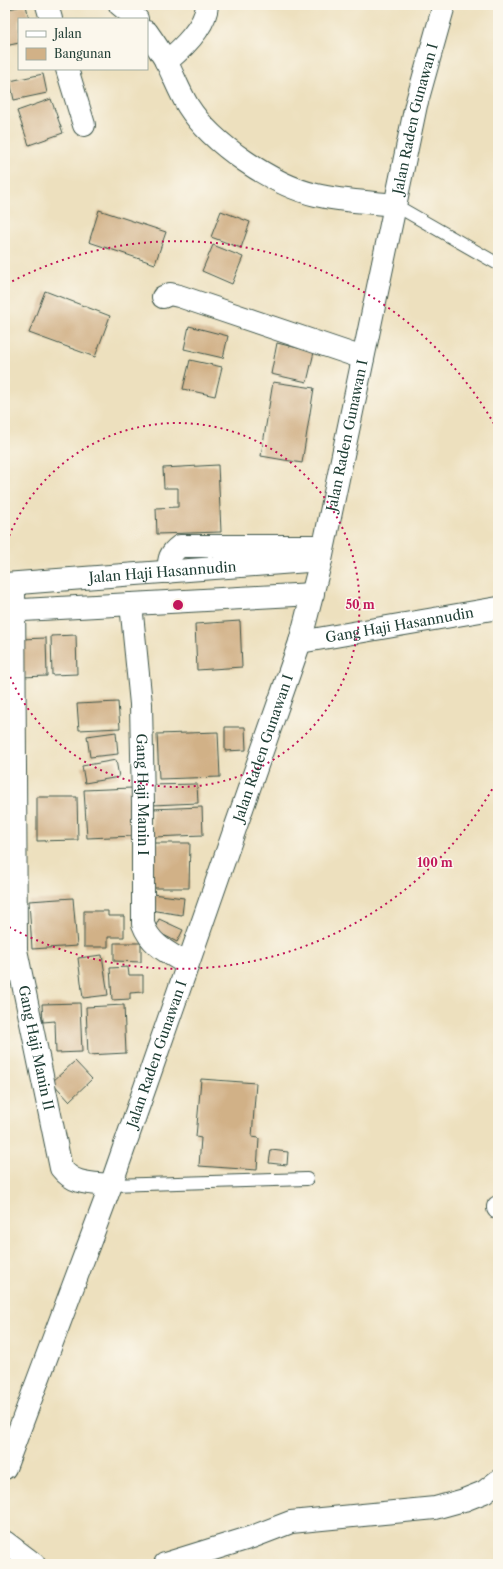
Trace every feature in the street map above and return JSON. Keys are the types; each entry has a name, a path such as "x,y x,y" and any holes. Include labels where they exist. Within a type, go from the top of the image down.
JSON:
{"main road":[{"path":"47,5 51,18"},
{"path":"120,5 136,18"},
{"path":"173,56 196,30 204,17 207,5"},
{"name":"Jalan Raden Gunawan I","path":"5,1468 9,1446 111,1185 300,642 322,553 416,105 444,5"},
{"path":"148,33 173,56 188,106 205,128 244,161 267,175 296,189 316,195 395,205"},
{"path":"67,70 84,125"},
{"path":"163,297 170,294 180,296 363,358"},
{"name":"Gang Haji Manin I","path":"187,964 154,943 147,935 144,924 144,810 139,604 158,572 170,558 172,552 180,546 322,553"},
{"name":"Jalan Haji Hasannudin","path":"9,584 158,572"},
{"name":"Gang Haji Manin II","path":"9,584 11,951 61,1168 67,1175 75,1180 111,1185"},
{"name":"Jalan Haji Hasannudin","path":"9,611 312,594"},
{"name":"Gang Haji Hasannudin","path":"300,642 498,608"},
{"path":"165,1564 252,1537 291,1522 435,1508 464,1500 484,1492 498,1481"},
{"path":"5,1542 34,1564"}],"lane":[{"path":"395,205 498,264"},
{"path":"111,1185 307,1179"}],"building":[{"path":"26,5 29,18 18,18 18,43 5,46 5,10"},
{"path":"43,74 47,93 14,100 10,81"},
{"path":"51,99 63,133 29,145 17,111"},
{"path":"99,210 166,232 155,264 89,242"},
{"path":"221,211 250,222 241,248 211,237"},
{"path":"213,245 243,257 232,284 202,271"},
{"path":"45,291 110,316 95,357 29,333"},
{"path":"189,326 228,336 223,358 184,349"},
{"path":"277,343 314,352 307,382 271,374"},
{"path":"190,360 222,367 215,396 183,389"},
{"path":"273,382 314,388 302,463 261,456"},
{"path":"218,465 221,532 157,534 156,508 178,507 178,488 164,488 163,468"},
{"path":"240,621 242,667 197,670 195,624"},
{"path":"76,635 77,674 52,675 51,636"},
{"path":"46,638 47,676 22,677 21,639"},
{"path":"118,702 120,728 79,730 77,704"},
{"path":"225,727 245,727 246,750 225,751"},
{"path":"116,732 118,754 90,757 87,736"},
{"path":"218,732 220,777 159,779 157,734"},
{"path":"116,760 119,777 85,783 82,766"},
{"path":"197,784 198,803 152,805 151,785"},
{"path":"132,788 134,836 87,838 84,790"},
{"path":"37,797 77,797 78,840 37,841"},
{"path":"202,807 203,835 153,837 152,809"},
{"path":"152,843 190,843 189,888 152,888"},
{"path":"152,894 184,898 182,915 150,910"},
{"path":"73,898 77,946 32,949 29,901"},
{"path":"84,911 108,911 108,916 124,916 124,937 108,937 108,947 84,947"},
{"path":"159,919 183,930 177,942 154,930"},
{"path":"114,943 141,943 141,962 114,961"},
{"path":"102,955 108,995 83,998 78,958"},
{"path":"128,967 129,975 143,975 143,992 130,993 130,999 112,1000 110,968"},
{"path":"80,1003 82,1052 56,1053 55,1021 43,1022 42,1004"},
{"path":"124,1005 126,1053 88,1055 86,1007"},
{"path":"75,1061 92,1079 69,1101 52,1082"},
{"path":"201,1079 256,1083 252,1137 259,1138 257,1170 199,1166 201,1138 196,1137"},
{"path":"271,1150 288,1152 287,1165 269,1163"}]}
